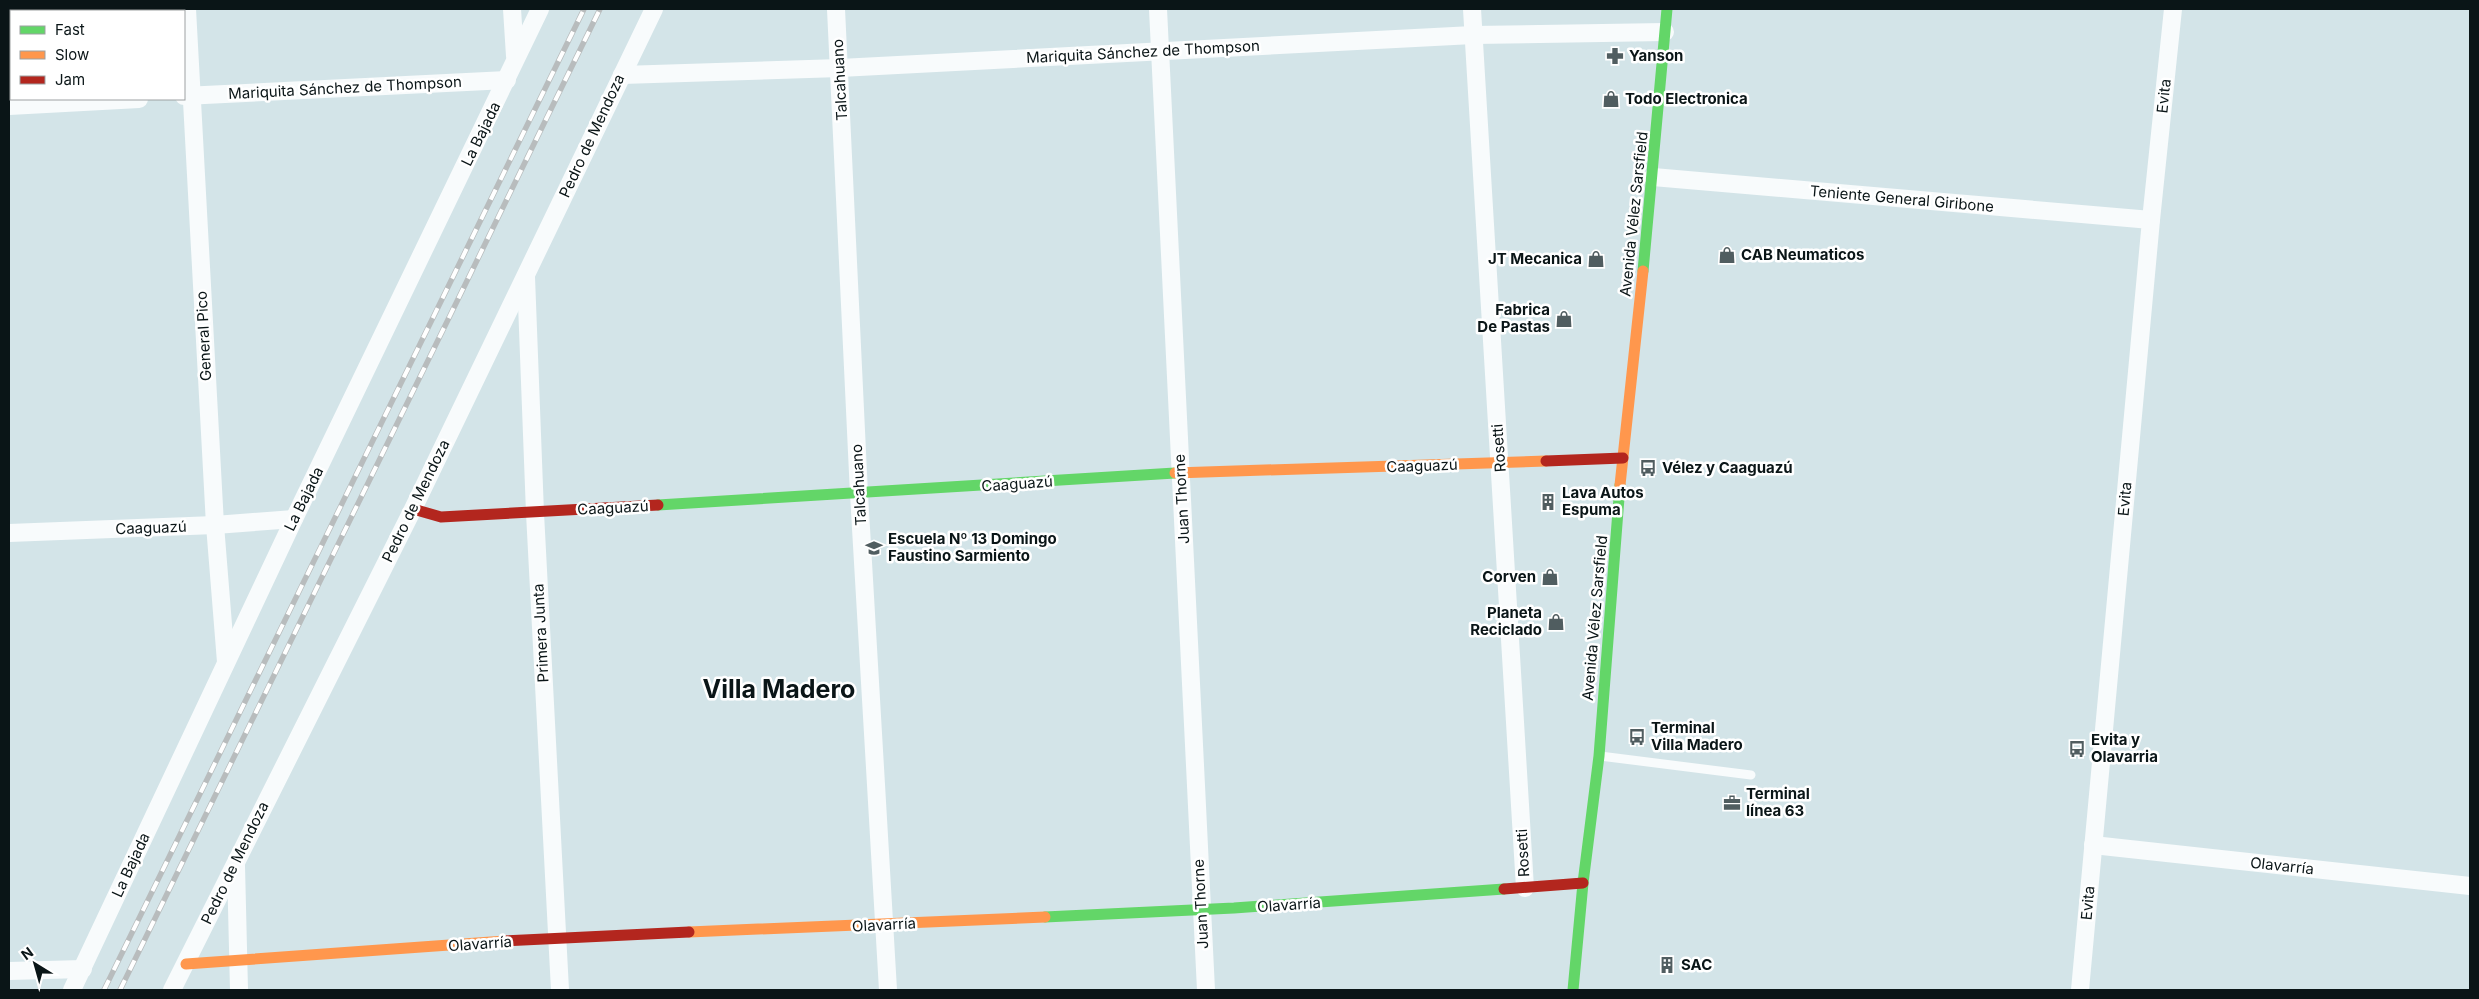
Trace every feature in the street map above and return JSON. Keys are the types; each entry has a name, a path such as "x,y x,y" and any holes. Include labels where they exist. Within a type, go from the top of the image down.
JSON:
{"street":[{"name":"General Pico","path":"187,9 187,96 215,525 226,663"},
{"path":"512,9 515,58"},
{"name":"La Bajada","path":"72,990 294,519 540,9"},
{"name":"Pedro de Mendoza","path":"172,990 413,509 654,9"},
{"name":"Talcahuano","path":"836,9 859,494 888,990"},
{"name":"Juan Thorne","path":"1158,9 1206,990"},
{"name":"Rosetti","path":"1472,9 1525,888"},
{"name":"Avenida Vélez Sarsfield","path":"1573,990 1583,883 1599,756 1623,458 1653,177 1667,9"},
{"name":"Evita","path":"2080,990 2151,220 2173,9"},
{"name":"Mariquita Sánchez de Thompson","path":"622,75 840,68 1473,35 1665,32"},
{"name":"Mariquita Sánchez de Thompson","path":"187,96 507,80"},
{"path":"9,106 120,100"},
{"name":"Teniente General Giribone","path":"1653,177 2151,220"},
{"name":"Primera Junta","path":"526,275 535,513 560,990"},
{"name":"Caaguazú","path":"413,509 441,517 859,494 1181,473 1623,458"},
{"name":"Caaguazú","path":"9,533 215,525 294,519"},
{"name":"Olavarría","path":"2093,845 2470,886"},
{"path":"236,861 239,990"},
{"name":"Olavarría","path":"186,964 238,959 558,939 1201,911 1583,883"},
{"path":"9,971 83,970"}],"lane":[{"path":"1599,756 1751,775"}],"railway":[{"path":"104,990 584,9"},
{"path":"120,990 600,9"}],"traffic: fast":[{"path":"1643,271 1667,9"},
{"path":"658,505 1175,473"},
{"path":"1573,990 1583,883 1599,756 1620,485"},
{"path":"1045,917 1234,908 1504,889"}],"traffic: slow":[{"path":"1620,485 1643,271"},
{"path":"1175,473 1546,461"},
{"path":"689,932 1045,917"},
{"path":"186,964 505,941"}],"traffic: jam":[{"path":"1546,461 1623,458"},
{"path":"413,509 441,517 658,505"},
{"path":"1504,889 1583,883"},
{"path":"505,941 689,932"}],"place":[{"name":"Yanson","path":"1615,56"},
{"name":"Todo Electronica","path":"1611,99"},
{"name":"CAB Neumaticos","path":"1727,255"},
{"name":"JT Mecanica","path":"1596,259"},
{"name":"Fabrica De Pastas","path":"1564,319"},
{"name":"Vélez y Caaguazú","path":"1648,468"},
{"name":"Lava Autos Espuma","path":"1548,502"},
{"name":"Escuela Nº 13 Domingo Faustino Sarmiento","path":"874,548"},
{"name":"Corven","path":"1550,577"},
{"name":"Planeta Reciclado","path":"1556,622"},
{"name":"Terminal Villa Madero","path":"1637,737"},
{"name":"Evita y Olavarria","path":"2077,749"},
{"name":"Terminal línea 63","path":"1732,803"},
{"name":"SAC","path":"1667,965"}],"district":[{"name":"Villa Madero","path":"779,689"}]}
